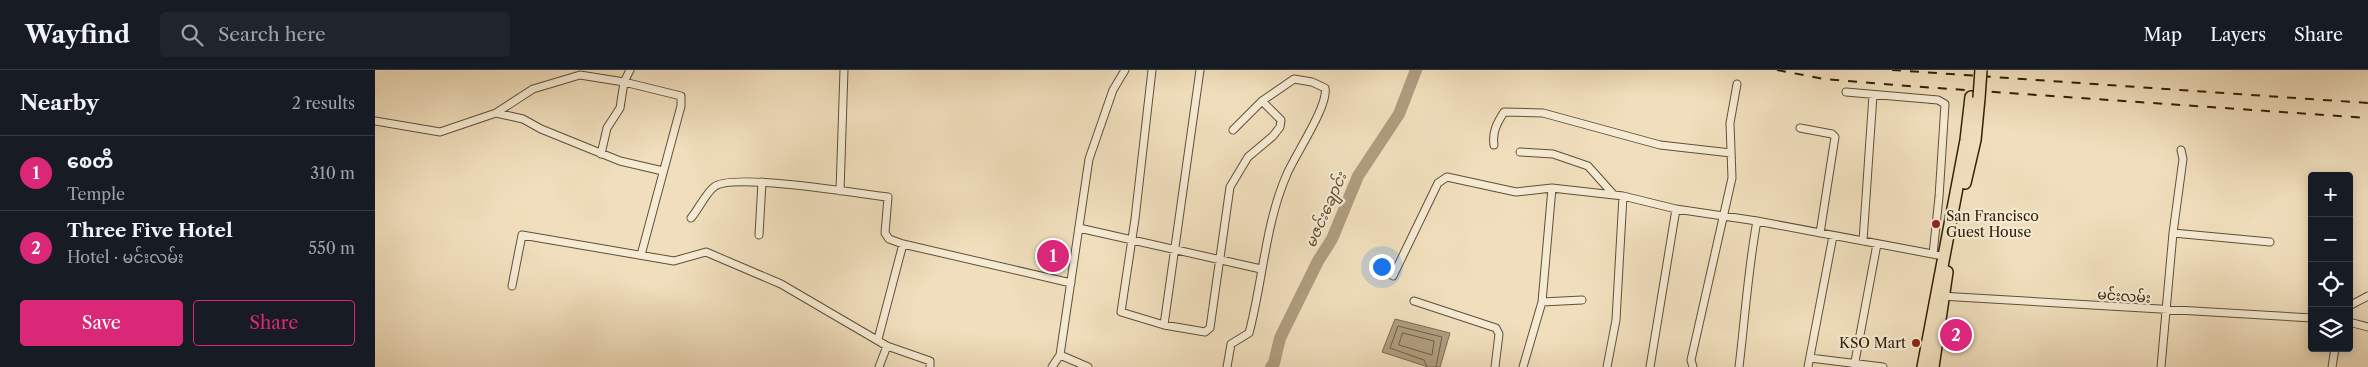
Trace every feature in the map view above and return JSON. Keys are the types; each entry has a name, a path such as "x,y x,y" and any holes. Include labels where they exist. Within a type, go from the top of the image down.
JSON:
{"highway":[{"path":"1923,367 1975,140 1973,70"},
{"path":"1933,367 1939,296 1938,255 1981,70"}],"street":[{"path":"601,154 607,128 620,108 623,82 630,70"},
{"path":"840,191 844,70"},
{"path":"1052,367 1060,355 1089,159 1113,90 1125,70"},
{"path":"1152,70 1132,240 1121,312 1164,325 1205,332 1211,328 1218,260 1230,187 1248,157 1273,136 1280,127 1281,120 1262,101"},
{"path":"1164,325 1200,70"},
{"path":"375,121 440,132 496,113 533,89 580,75 623,82 681,96 681,106 641,255"},
{"path":"1227,367 1231,344 1249,333 1261,270 1286,174 1327,94 1325,88 1312,82 1294,80 1262,101 1233,130"},
{"path":"1693,367 1691,360 1732,178 1730,123 1737,84"},
{"path":"1393,276 1439,183 1447,178 1516,192 1552,188 1623,196 1676,209 1757,221 1938,255 1945,104 1938,100 1846,92"},
{"path":"1863,241 1873,95"},
{"path":"1494,145 1493,138 1496,123 1504,112 1531,111 1581,122 1660,145 1731,153"},
{"path":"496,113 523,119 541,129 620,161 663,171"},
{"path":"1800,128 1832,134 1835,138 1820,233"},
{"path":"2161,367 2173,232 2183,159 2181,150"},
{"path":"1520,152 1553,154 1588,166 1615,195"},
{"path":"691,218 714,186 731,182 762,182 888,197 885,234 889,239 903,244 1071,283"},
{"path":"759,235 762,182"},
{"path":"1523,367 1542,302 1552,188"},
{"path":"1607,367 1616,320 1623,196"},
{"path":"1650,367 1676,209"},
{"path":"1739,367 1750,282 1751,253 1757,221"},
{"path":"1079,228 1175,248 1261,270"},
{"path":"2173,232 2270,242"},
{"path":"512,286 522,235 674,261 706,252 781,284 887,346 930,361 930,367"},
{"path":"1808,367 1833,236"},
{"path":"878,339 903,244"},
{"path":"1854,365 1877,244"},
{"name":"မင်းလမ်း","path":"1939,296 2167,311 2308,318"},
{"path":"2353,304 2368,296"},
{"path":"1542,302 1582,300"},
{"path":"1414,301 1496,328 1499,334 1495,367"},
{"path":"2353,323 2368,326"},
{"path":"879,367 887,346"},
{"path":"2332,367 2334,352"},
{"path":"1060,355 1088,367"},
{"path":"1809,358 1854,365 1883,367"}],"water":[{"path":"1395,319 1450,333 1440,367 1428,367 1382,352"}],"waterway":[{"name":"မဇင်းချောင်း","path":"1271,367 1274,363 1280,338 1318,261 1332,239 1358,176 1399,114 1416,70"}],"railway":[{"path":"1777,70 1824,79 1908,86 2368,118"},
{"path":"1892,70 2368,103"}],"place":[{"name":"San Francisco Guest House","path":"1936,224"},
{"name":"စေတီ","path":"1053,256"},
{"name":"Three Five Hotel","path":"1956,335"},
{"name":"KSO Mart","path":"1916,343"}]}
